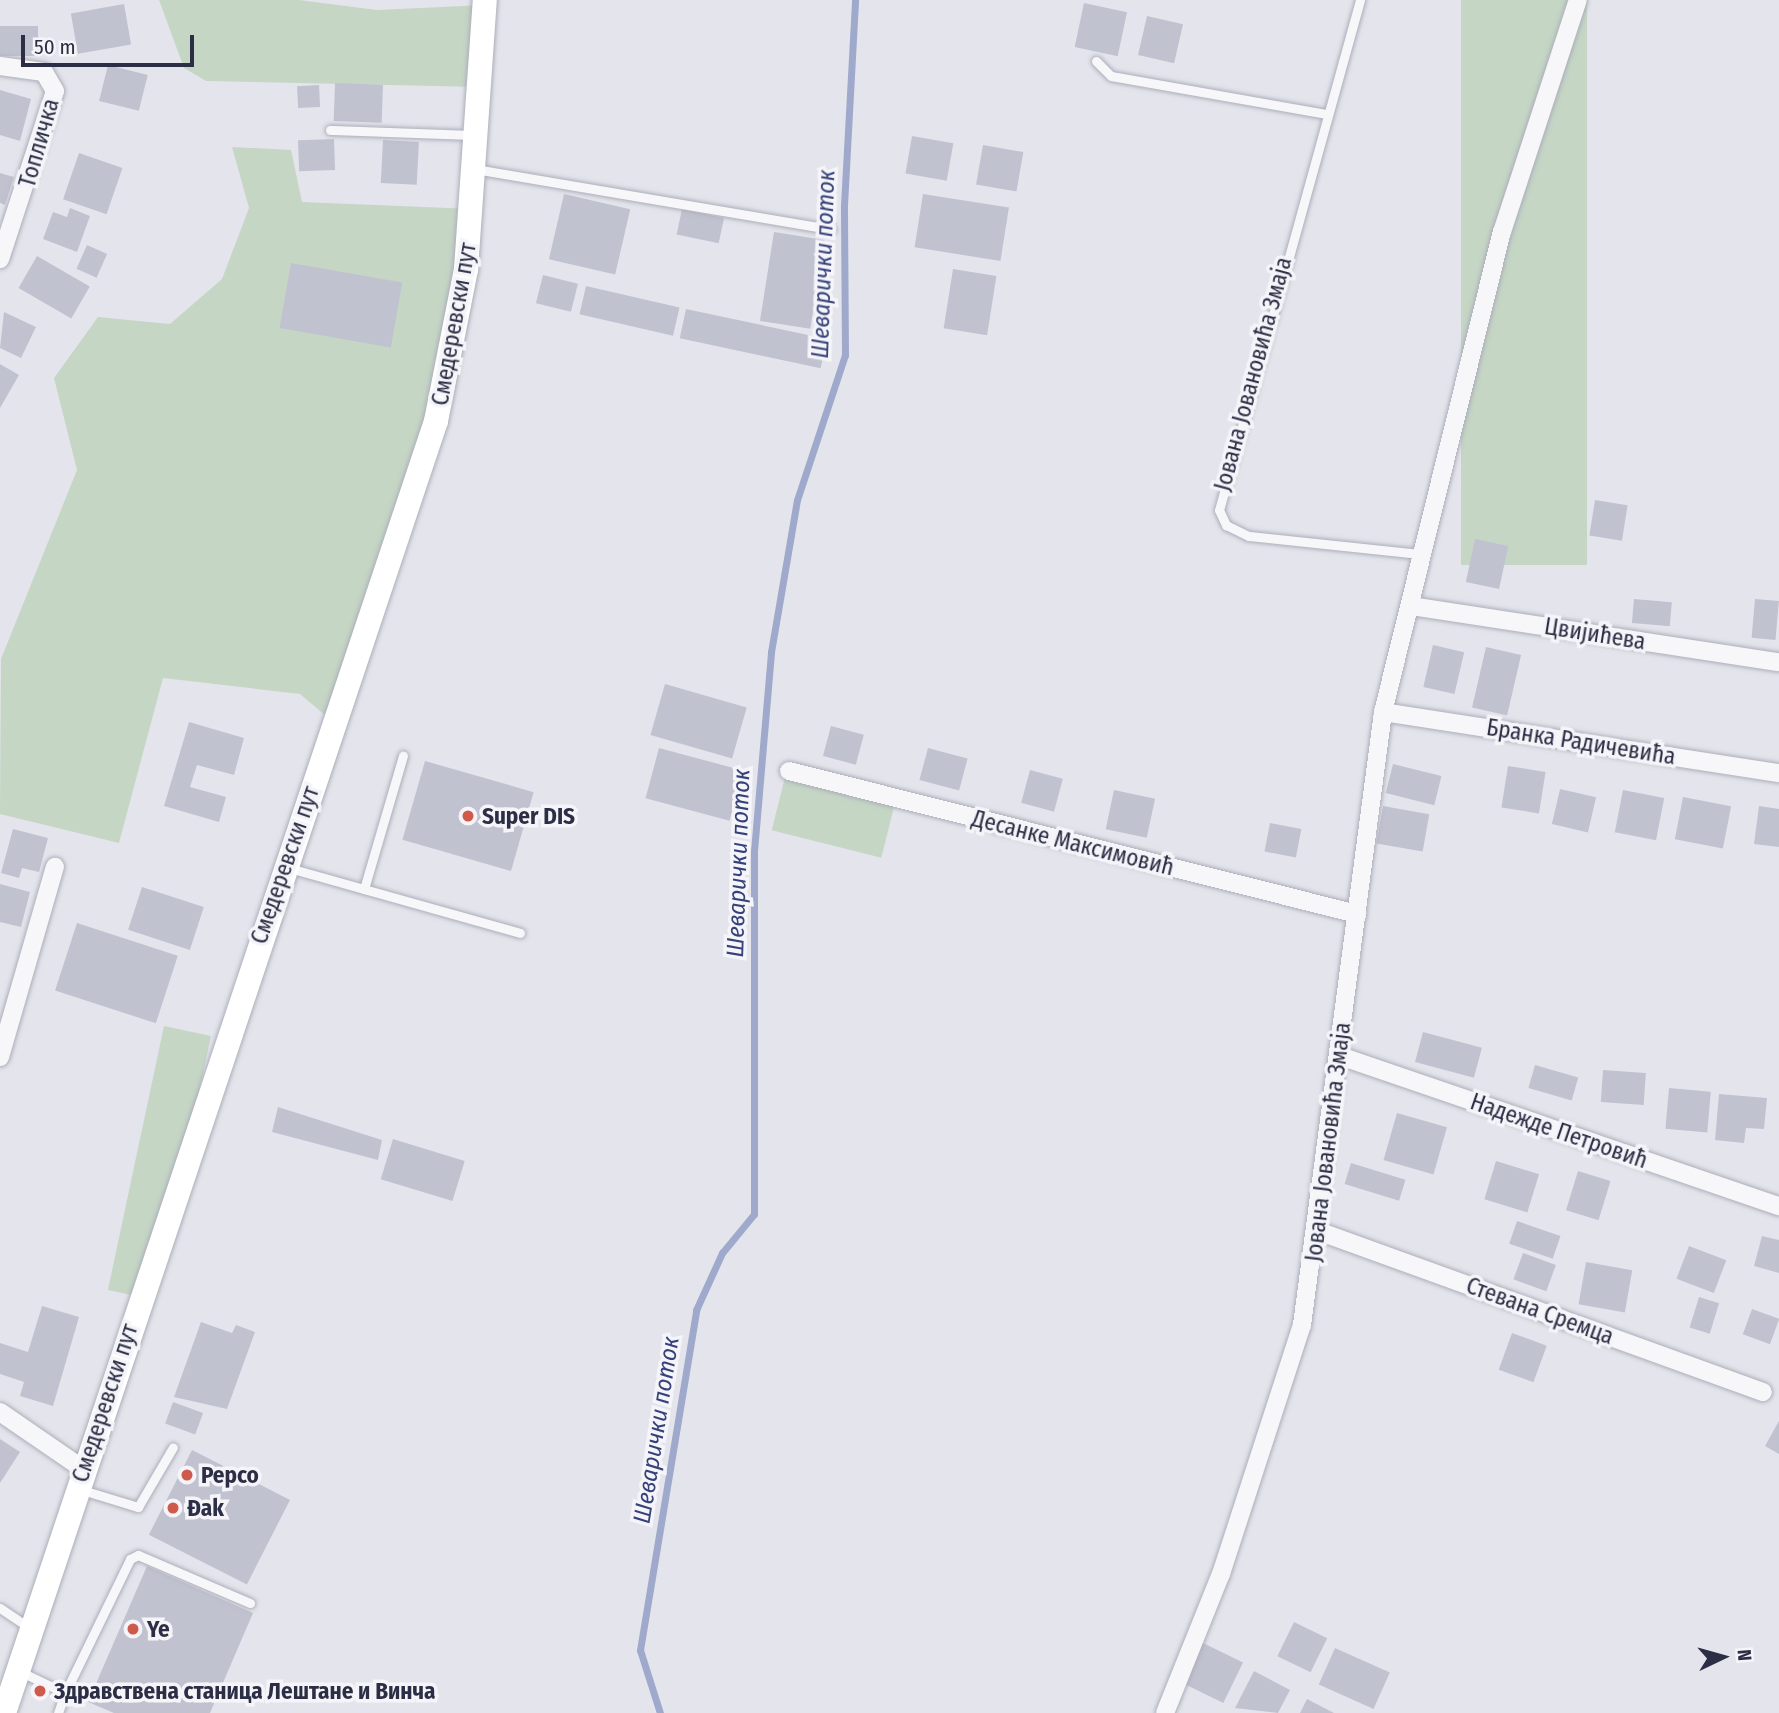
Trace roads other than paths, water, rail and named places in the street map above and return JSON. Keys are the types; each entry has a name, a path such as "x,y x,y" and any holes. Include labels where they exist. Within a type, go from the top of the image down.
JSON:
{"main road":[{"name":"Смедеревски пут","path":"4,1713 284,867 436,421 460,312 475,169 485,0"}],"street":[{"name":"Јована Јовановића Змаја","path":"1165,1713 1221,1574 1278,1404 1306,1309 1383,712 1412,606 1420,554 1502,232 1577,0"},
{"name":"Топличка","path":"0,66 44,72 55,91 0,259"},
{"name":"Цвијићева","path":"1412,606 1779,662"},
{"name":"Бранка Радичевића","path":"1383,712 1779,773"},
{"name":"Десанке Максимовић","path":"789,771 1357,914"},
{"path":"0,1057 55,867"},
{"name":"Надежде Петровић","path":"1340,1056 1779,1206"},
{"name":"Стевана Сремца","path":"1318,1231 1763,1392"},
{"path":"0,1412 80,1479"}],"lane":[{"name":"Јована Јовановића Змаја","path":"1360,0 1326,114 1219,510 1226,525 1249,536 1420,554"},
{"path":"1096,61 1111,76 1326,114"},
{"path":"330,130 477,135"},
{"path":"475,169 831,229"},
{"path":"364,889 403,756"},
{"path":"284,867 520,933"},
{"path":"80,1479 138,1507 173,1447"},
{"path":"58,1713 65,1693 130,1559 138,1555 250,1603"},
{"path":"0,1608 30,1628"},
{"path":"17,1671 65,1693"}],"waterway":[{"name":"Шеварички поток","path":"660,1713 640,1650 696,1310 722,1253 754,1214 754,851 771,652 797,500 845,355 844,205 855,0"}],"place":[{"name":"Super DIS","path":"468,816"},
{"name":"Pepco","path":"187,1475"},
{"name":"Đak","path":"173,1508"},
{"name":"Ye","path":"133,1629"},
{"name":"Здравствена станица Лештане и Винча","path":"40,1691"}]}
